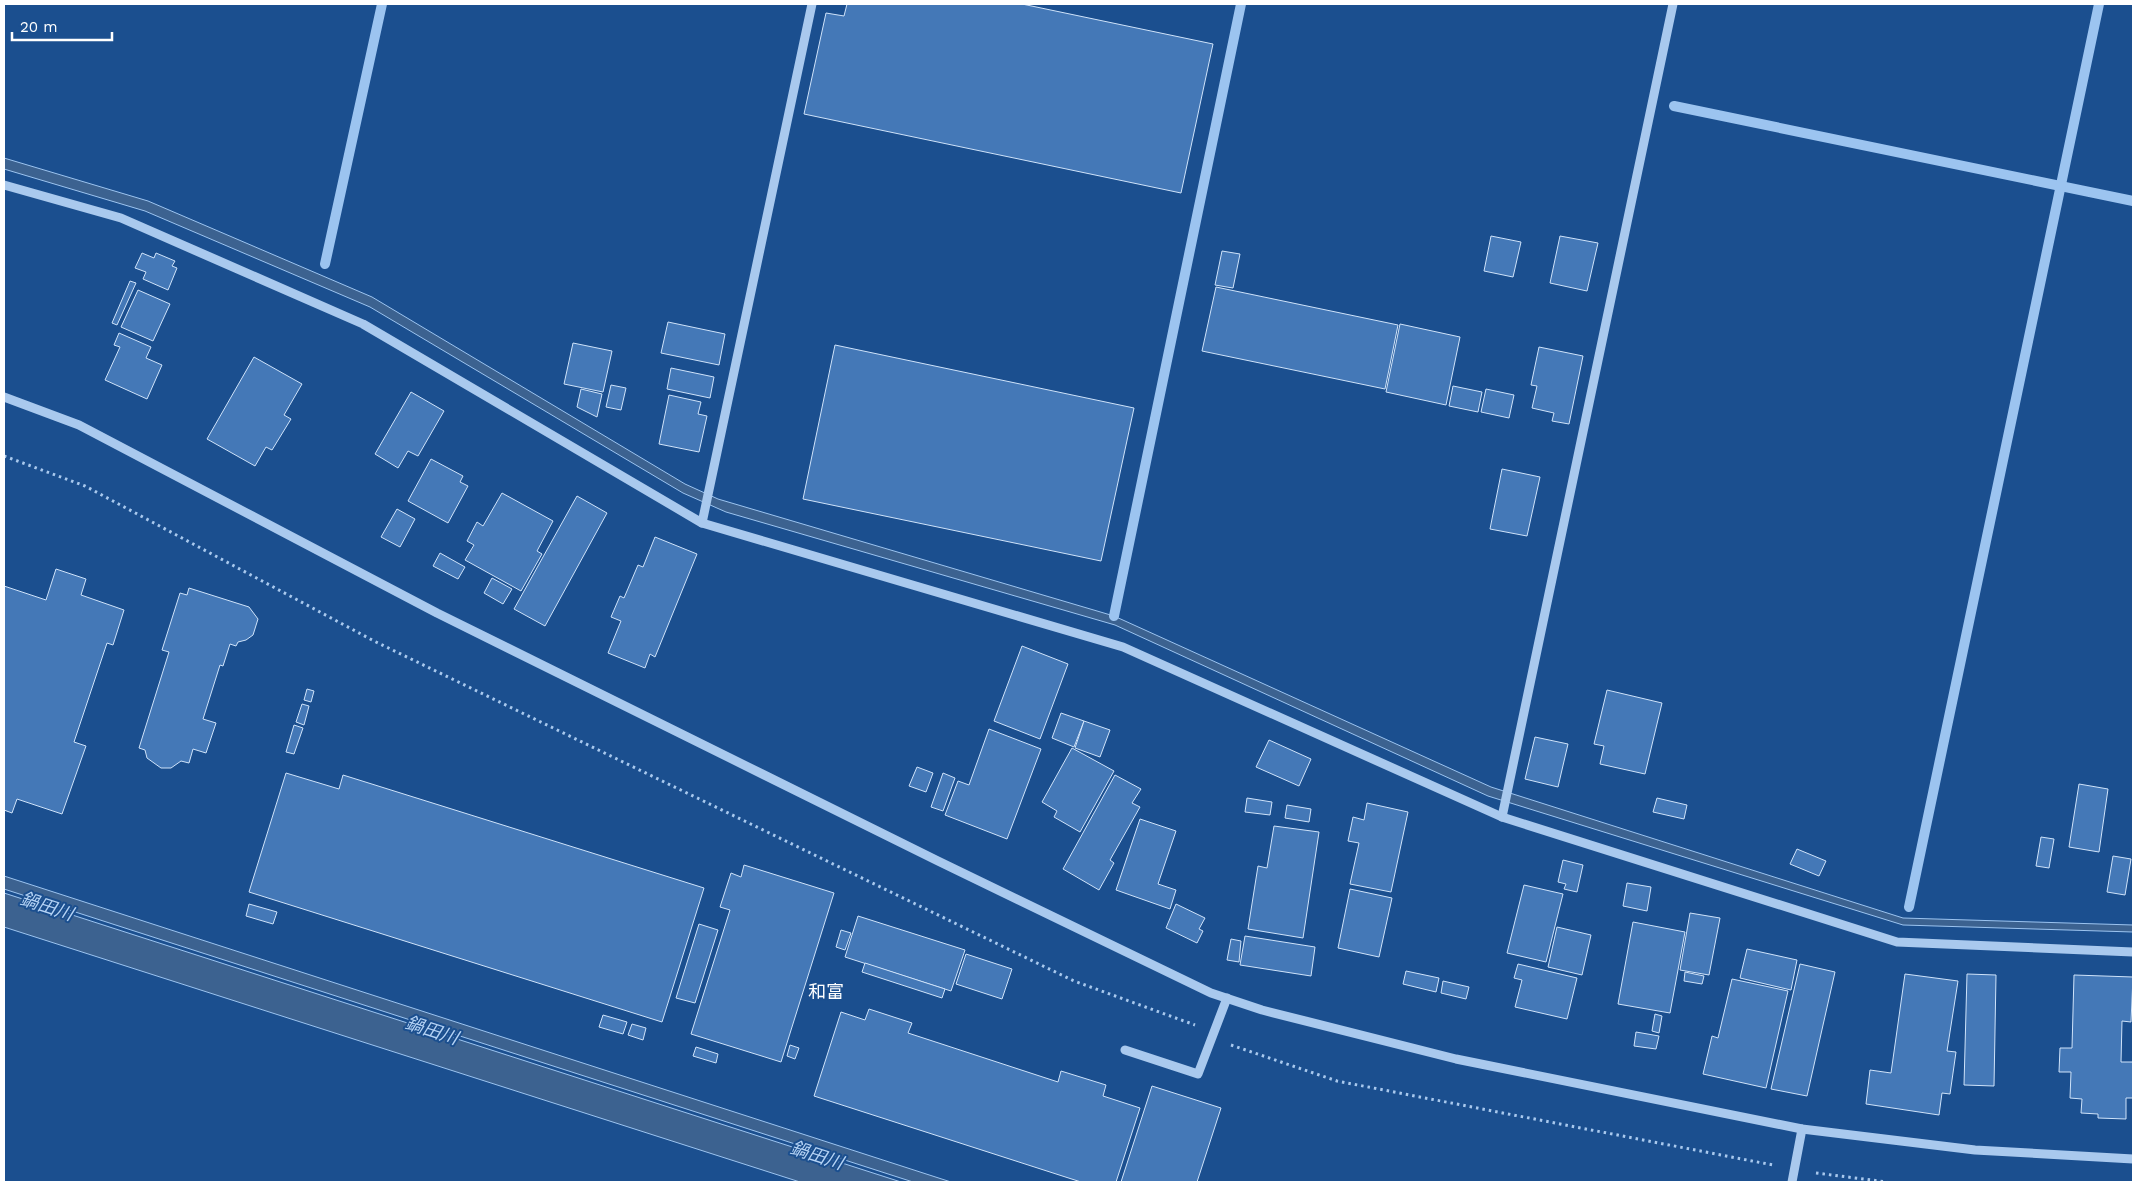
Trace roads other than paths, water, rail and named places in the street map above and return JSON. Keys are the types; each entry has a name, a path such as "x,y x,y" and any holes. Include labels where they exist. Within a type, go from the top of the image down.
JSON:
{"street":[{"path":"702,523 812,4"},
{"path":"1503,813 1672,4"},
{"path":"4,184 122,218 363,324 702,523 1123,646 1503,813 1897,942 2133,952"},
{"path":"4,397 79,425 446,618 938,861 1211,993 1262,1010 1456,1060 1802,1129 1975,1150 2133,1159"},
{"path":"1125,1050 1198,1074 1227,998"},
{"path":"1792,1182 1802,1129"}],"water":[{"path":"4,158 148,201 372,297 685,484 718,499 1114,616 1491,787 1903,918 2133,925 2133,932 1903,925 1488,796 1115,625 726,512 683,493 370,307 145,211 4,169"},
{"path":"4,876 951,1182 913,1182 4,889"},
{"name":"鍋田川","path":"4,893 901,1182 800,1182 4,927"}],"waterway":[{"path":"325,264 382,4"},
{"path":"1114,616 1241,4"},
{"path":"1909,907 2099,4"},
{"path":"1674,106 2133,201"}],"district":[{"name":"和富","path":"826,991"}]}
